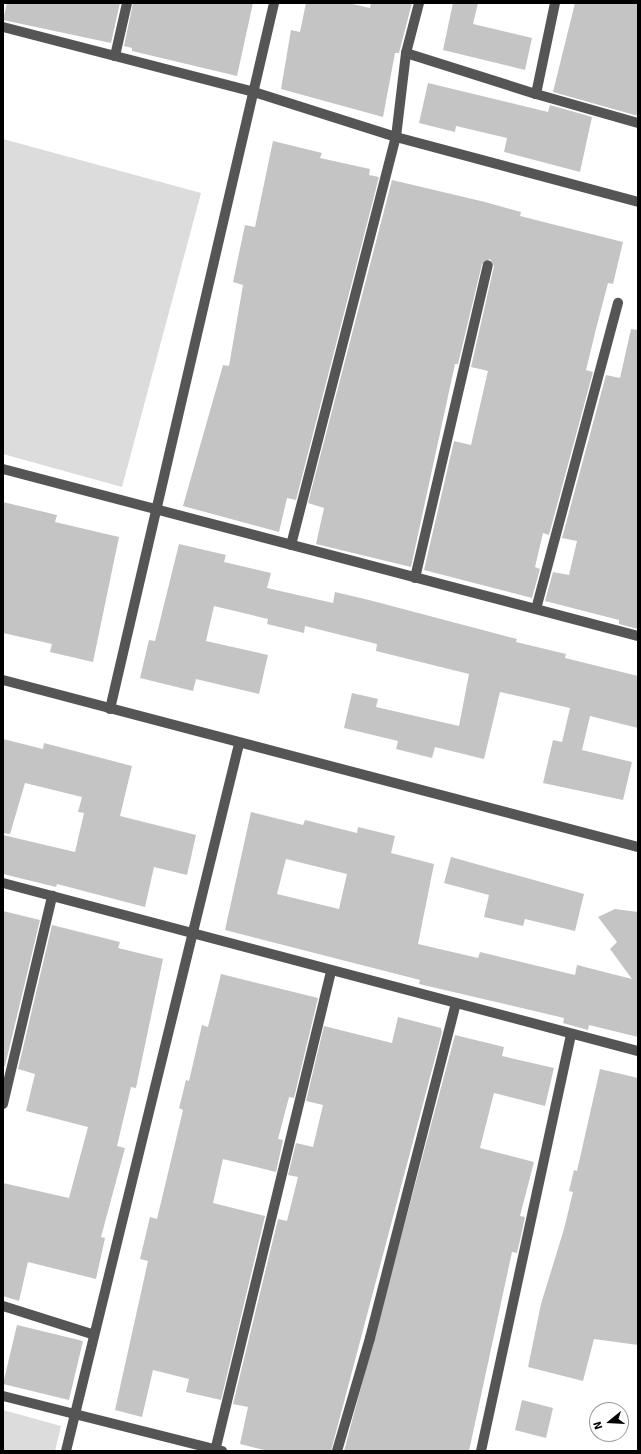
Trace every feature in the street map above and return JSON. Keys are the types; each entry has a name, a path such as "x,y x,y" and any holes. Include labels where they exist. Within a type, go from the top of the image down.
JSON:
{"street":[{"path":"115,56 127,3"},
{"path":"110,709 274,3"},
{"path":"291,546 396,137 406,52 419,3"},
{"path":"536,94 555,3"},
{"path":"3,27 254,92 396,137 638,202"},
{"path":"406,52 536,94 638,123"},
{"path":"415,578 488,265"},
{"path":"536,609 618,303"},
{"path":"3,469 291,546 638,636"},
{"path":"3,680 239,744 638,844"},
{"path":"66,1451 92,1334 190,934 239,744"},
{"path":"3,883 571,1035 638,1051"},
{"path":"3,1104 52,896"},
{"path":"3,1396 217,1450 331,971"},
{"path":"337,1451 370,1338 456,1004"},
{"path":"481,1451 571,1035"},
{"path":"3,1306 92,1334"}],"shaded area":[{"path":"3,139 201,193 122,487 3,454"},
{"path":"3,1410 61,1426 55,1451 3,1451"}],"building":[{"path":"7,3 120,3 111,43 3,20"},
{"path":"133,3 253,3 237,76 132,51 132,48 124,46"},
{"path":"306,3 348,3 370,8 371,3 412,3 399,53 395,53 383,117 281,89 291,30 300,32"},
{"path":"453,3 478,3 473,24 532,38 525,70 443,50"},
{"path":"575,3 638,3 638,116 553,92"},
{"path":"428,83 548,112 550,105 592,117 580,172 504,152 507,138 456,126 455,132 419,123"},
{"path":"273,141 322,153 320,158 370,169 369,175 379,177 296,500 287,498 279,532 183,506 223,365 229,366 243,285 233,282 245,225 255,227"},
{"path":"392,180 485,202 521,212 520,216 623,242 613,284 608,283 596,329 586,370 593,372 549,535 543,533 535,567 540,569 532,598 424,570 454,441 471,445 488,371 471,367 494,266 490,259 482,264 458,364 455,364 411,567 316,544 324,508 308,503"},
{"path":"631,329 638,330 638,629 619,624 619,620 545,601 553,572 569,575 577,541 562,538 606,375 620,378"},
{"path":"3,502 57,515 55,522 119,537 93,662 50,652 52,644 3,633"},
{"path":"179,544 226,555 224,562 271,573 267,588 333,603 335,592 369,600 517,639 516,642 566,654 565,658 638,676 638,728 590,716 582,750 632,762 623,800 543,783 553,740 562,742 570,708 500,692 484,759 435,747 432,758 396,749 398,741 344,728 352,693 378,699 376,707 459,726 469,674 376,651 377,644 305,626 304,633 267,624 268,619 214,606 206,641 268,655 259,694 196,679 193,691 140,678 149,640 155,641"},
{"path":"3,739 43,749 44,743 132,766 120,816 196,835 187,875 154,867 145,907 57,884 56,887 3,874 3,835 75,852 84,813 78,812 82,797 25,783 10,834 3,833"},
{"path":"251,812 303,825 305,820 357,833 358,827 395,836 391,853 434,864 418,944 478,958 480,952 575,975 577,965 632,979 610,949 617,942 598,917 615,909 638,912 638,1037 589,1025 588,1030 563,1023 564,1018 419,984 420,980 225,930","holes":["286,859 347,874 339,909 277,894"]},
{"path":"451,857 584,894 575,931 525,919 523,926 484,917 489,895 444,883"},
{"path":"3,911 40,920 5,1066 3,1066"},
{"path":"52,925 120,942 118,948 163,959 136,1088 131,1087 117,1146 125,1148 101,1237 105,1238 96,1279 28,1262 19,1301 3,1296 3,1183 69,1198 88,1127 26,1111 35,1074 18,1069"},
{"path":"221,974 318,998 294,1098 289,1097 278,1139 283,1140 276,1172 223,1159 213,1203 265,1216 221,1400 186,1392 189,1379 153,1370 142,1417 115,1410 148,1261 140,1259 150,1217 157,1219 183,1110 179,1108 186,1080 189,1081 202,1025 208,1027"},
{"path":"398,1017 441,1028 442,1032 331,1451 268,1451 240,1444 248,1407 233,1404 278,1219 287,1221 298,1177 288,1175 296,1143 313,1147 323,1105 306,1101 324,1026 392,1043"},
{"path":"455,1035 504,1047 502,1056 554,1068 545,1106 494,1093 480,1148 534,1162 520,1216 525,1217 521,1236 517,1253 512,1252 469,1451 344,1451"},
{"path":"600,1069 638,1078 638,1345 594,1339 583,1381 528,1367 541,1304 564,1229 573,1192 569,1191 574,1170 577,1171"},
{"path":"17,1325 83,1341 69,1400 3,1384"},
{"path":"522,1400 553,1408 546,1438 515,1430"}]}
